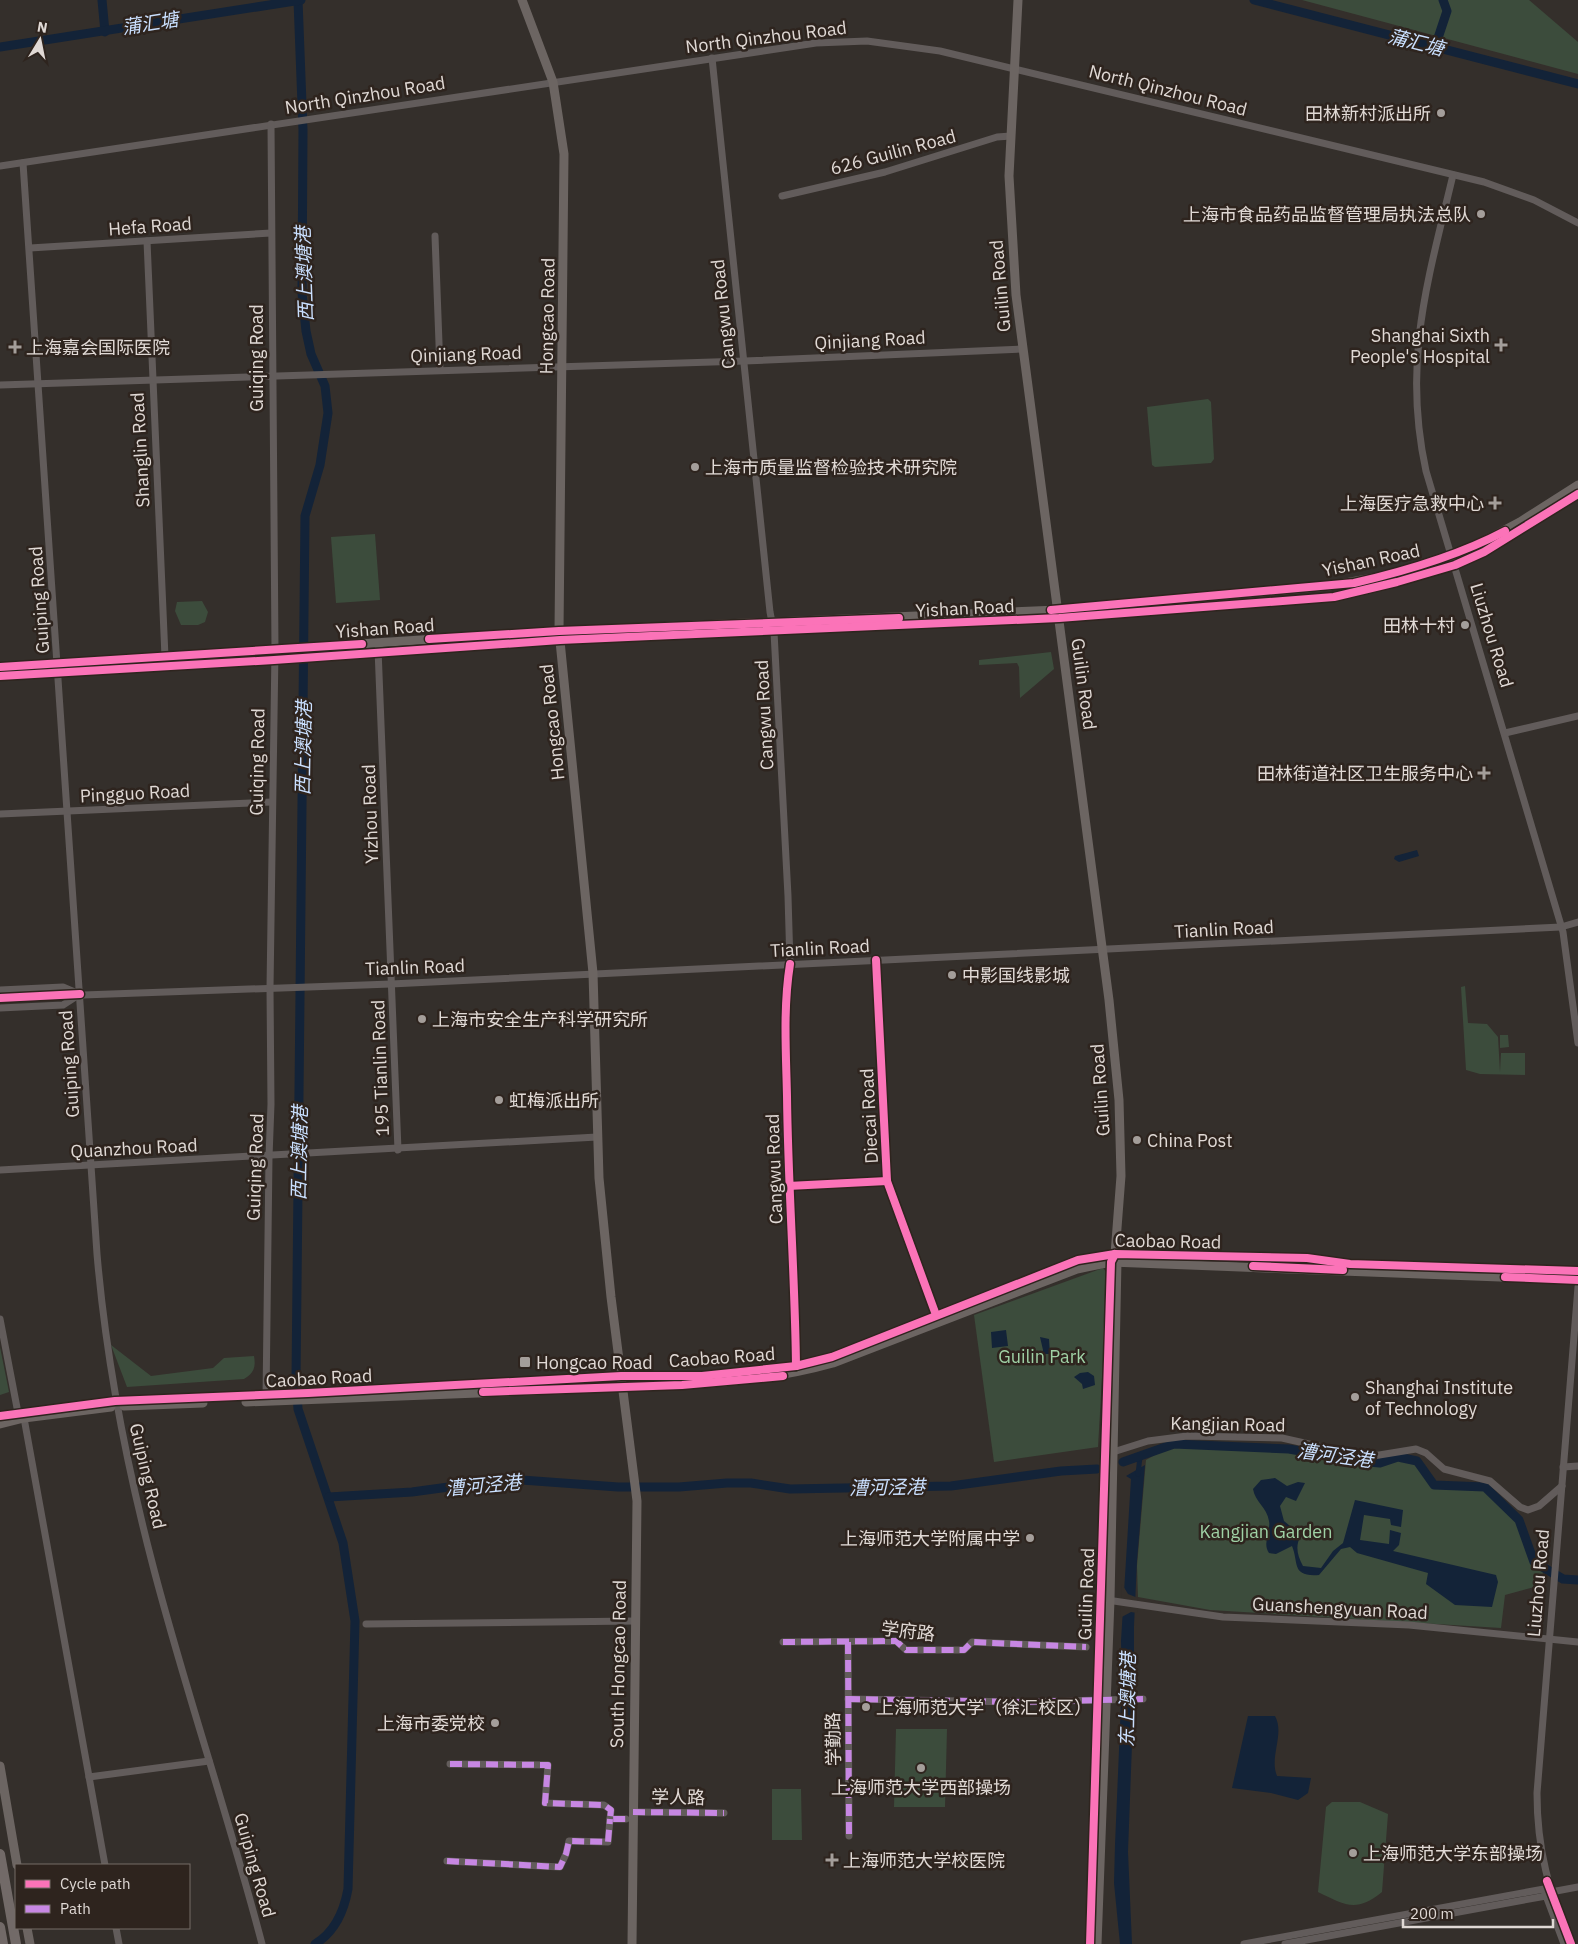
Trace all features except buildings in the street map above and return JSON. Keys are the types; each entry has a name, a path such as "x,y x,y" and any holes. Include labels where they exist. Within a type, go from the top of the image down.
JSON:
{"highway":[{"path":"0,1854 16,1944"},
{"path":"0,1927 3,1944"}],"main road":[{"name":"Hongcao Road","path":"522,0 554,82 564,154 559,635 593,973 597,1137 610,1287 622,1386"},
{"name":"Guilin Road","path":"1018,0 1008,176 1016,295 1103,949 1119,1100 1121,1176 1115,1259 1097,1944"},
{"name":"Yishan Road","path":"1453,560 1505,531 1578,485"},
{"name":"Yishan Road","path":"0,676 165,657 275,650 293,649 313,652 559,635 1059,614 1354,583 1484,552 1578,494"},
{"name":"Yishan Road","path":"0,667 59,668 274,660 293,659 313,652"},
{"name":"Caobao Road","path":"0,1416 21,1416 116,1404 727,1382 796,1370 938,1319 1078,1260 1307,1258 1350,1264 1578,1270"},
{"name":"Caobao Road","path":"1115,1259 1578,1280"},
{"name":"Caobao Road","path":"308,1397 621,1376 702,1376 796,1370"},
{"name":"South Hongcao Road","path":"622,1386 637,1501 632,1944"},
{"name":"Caobao Road","path":"0,1424 21,1416"},
{"name":"Guilin Road","path":"1090,1944 1102,1700"},
{"path":"0,1766 17,1864"},
{"path":"27,1929 30,1944"}],"street":[{"name":"North Qinzhou Road","path":"0,166 816,42 867,41 915,46 1453,175 1512,191 1578,223"},
{"name":"Cangwu Road","path":"712,58 770,612 774,627 790,964 786,1012 788,1186 796,1370"},
{"name":"Guiqing Road","path":"266,1398 275,650 271,124"},
{"name":"626 Guilin Road","path":"782,196 885,172 997,137 1011,136"},
{"name":"Guiping Road","path":"23,162 40,384 100,1292 116,1404 152,1564 262,1944"},
{"name":"Liuzhou Road","path":"1453,175 1422,306 1416,378 1418,423 1422,452 1561,927 1578,1043"},
{"name":"Hefa Road","path":"30,248 271,233"},
{"path":"435,236 440,370"},
{"name":"Shanglin Road","path":"147,241 165,657"},
{"name":"Qinjiang Road","path":"0,385 563,365 744,361 1022,349"},
{"name":"Yizhou Road","path":"378,647 391,984"},
{"path":"1505,733 1578,716"},
{"name":"Pingguo Road","path":"0,814 272,802"},
{"name":"Tianlin Road","path":"0,998 391,984 1561,927 1578,922"},
{"name":"Diecai Road","path":"876,960 887,1181 938,1319"},
{"name":"195 Tianlin Road","path":"391,984 398,1150"},
{"name":"Tianlin Road","path":"0,990 63,987 80,994"},
{"name":"Tianlin Road","path":"0,1008 63,1005 80,994"},
{"name":"Quanzhou Road","path":"0,1170 398,1150 597,1137"},
{"path":"788,1186 887,1181"},
{"name":"Liuzhou Road","path":"1564,1944 1547,1889 1539,1837 1537,1793 1578,1287"},
{"path":"0,1319 21,1416 105,1864"},
{"name":"Kangjian Road","path":"1110,1453 1123,1448 1175,1436 1282,1438 1367,1457 1416,1449 1426,1453 1444,1469 1490,1481 1520,1507 1528,1510 1536,1508 1562,1486"},
{"path":"1563,1467 1578,1466"},
{"name":"Guanshengyuan Road","path":"1105,1600 1224,1617 1409,1625 1578,1642"},
{"path":"366,1624 635,1621"},
{"name":"学府路","path":"783,1642 896,1641 906,1650 964,1650 972,1642 1086,1647"},
{"name":"学勤路","path":"848,1642 849,1836"},
{"path":"848,1699 1021,1702 1141,1699"},
{"path":"88,1777 209,1761"},
{"path":"447,1862 560,1867 569,1841 608,1842 610,1819 610,1810 604,1805 545,1803 548,1765 450,1764"},
{"name":"学人路","path":"633,1812 724,1813"},
{"path":"610,1819 626,1819"},
{"path":"1244,1944 1547,1889 1578,1887"},
{"name":"Liuzhou Road","path":"1547,1889 1571,1944"},
{"path":"1285,1944 1547,1889"},
{"path":"116,1929 119,1944"}],"green space":[{"path":"1302,0 1529,0 1578,42 1578,74"},
{"path":"1208,399 1211,402 1214,459 1211,463 1155,467 1152,465 1147,407"},
{"path":"375,534 380,600 336,603 331,537"},
{"path":"202,601 208,612 205,622 198,625 181,625 175,611 177,602"},
{"path":"1051,652 1054,669 1020,698 1019,667 1017,663 979,665 979,660"},
{"path":"1465,986 1468,1023 1487,1024 1498,1037 1500,1072 1501,1053 1525,1053 1525,1075 1480,1074 1466,1070 1461,987"},
{"path":"1500,1035 1508,1035 1509,1047 1500,1048"},
{"name":"Guilin Park","path":"1103,1268 1108,1274 1098,1447 994,1462 974,1315"},
{"path":"111,1345 151,1376 213,1368 224,1358 254,1356 255,1363 252,1372 244,1379 127,1387"},
{"path":"0,1347 9,1392 0,1395"},
{"name":"Kangjian Garden","path":"1174,1444 1289,1449 1356,1461 1380,1463 1398,1457 1417,1461 1434,1485 1485,1487 1519,1520 1534,1562 1543,1569 1542,1585 1505,1595 1501,1628 1210,1610 1138,1597 1137,1566 1146,1460"},
{"name":"上海师范大学西部操场","path":"896,1729 947,1729 945,1807 894,1807"},
{"path":"772,1789 801,1789 802,1840 772,1840"},
{"name":"上海师范大学东部操场","path":"1332,1802 1360,1802 1388,1814 1382,1892 1365,1903 1350,1905 1318,1892 1326,1807"}],"water":[{"path":"1417,850 1419,856 1399,862 1394,859 1395,856"},
{"path":"1006,1330 1008,1346 992,1348 991,1332"},
{"path":"1040,1337 1049,1339 1050,1354 1042,1354"},
{"path":"1088,1372 1094,1376 1095,1385 1083,1389 1082,1384 1074,1377 1080,1373"},
{"path":"1145,1465 1134,1626 1134,1690 1128,1852 1132,1944 1120,1944 1114,1883 1122,1679 1121,1641 1131,1479 1126,1476"},
{"path":"1275,1478 1287,1486 1298,1482 1305,1483 1296,1501 1286,1497 1280,1506 1284,1521 1301,1535 1298,1550 1303,1566 1321,1568 1333,1551 1343,1543 1355,1500 1403,1510 1401,1527 1391,1525 1390,1519 1364,1515 1360,1540 1389,1544 1390,1530 1401,1533 1399,1545 1393,1551 1496,1575 1498,1582 1492,1607 1455,1605 1426,1584 1428,1573 1357,1553 1350,1547 1341,1549 1319,1575 1304,1574 1298,1568 1292,1546 1276,1554 1269,1553 1267,1549 1268,1516 1256,1498 1253,1489 1261,1480"},
{"path":"1248,1716 1275,1716 1278,1723 1275,1761 1277,1776 1311,1778 1308,1793 1298,1800 1271,1793 1232,1788"}],"pier":[{"path":"1122,1584 1128,1594 1138,1598 1137,1613 1131,1612 1120,1618"}],"waterway":[{"path":"102,0 105,32"},
{"name":"西上澳塘港","path":"298,0 303,130 302,293 306,331 311,354 325,386 328,413 320,465 305,516 296,1380 298,1409 343,1543 355,1621 348,1889 338,1920 328,1933 315,1944"},
{"name":"蒲汇塘","path":"0,47 301,0"},
{"name":"蒲汇塘","path":"1254,0 1578,84"},
{"path":"1435,47 1447,11 1443,0"},
{"name":"漕河泾港","path":"1123,1462 1174,1444 1289,1449 1356,1461 1380,1463 1398,1457 1417,1461 1434,1485 1485,1487 1519,1520 1534,1562 1563,1579 1578,1580"},
{"name":"东上澳塘港","path":"1138,1474 1140,1457"},
{"name":"漕河泾港","path":"329,1497 412,1492 507,1479 618,1487 679,1487 727,1483 751,1483 790,1489 951,1486 1061,1471 1097,1469"}],"marked path":[{"path":"783,1642 896,1641 906,1650 964,1650 972,1642 1086,1647"},
{"path":"848,1642 849,1836"},
{"path":"848,1699 1021,1702 1143,1699"},
{"path":"450,1764 548,1765 545,1803 604,1805 611,1810 610,1819 626,1819"},
{"path":"633,1812 724,1813"},
{"path":"447,1861 560,1867 569,1841 608,1842 610,1819"}],"cycle path":[{"path":"0,676 274,660 560,640 1059,618 1334,597 1397,582 1455,565 1484,552 1578,494"},
{"path":"1051,610 1354,583 1431,562 1469,548 1505,531"},
{"path":"429,639 559,631 899,618"},
{"path":"0,667 362,644"},
{"path":"876,960 887,1181 936,1315"},
{"path":"790,964 786,997 786,1046 796,1366"},
{"path":"0,998 80,994"},
{"path":"788,1186 887,1181"},
{"path":"0,1416 115,1401 308,1393 621,1376 702,1376 796,1366 832,1357 1078,1260 1115,1254 1307,1258 1350,1264 1578,1271"},
{"path":"1090,1944 1111,1262 1115,1254"},
{"path":"1253,1266 1343,1270"},
{"path":"1505,1277 1578,1280"},
{"path":"483,1392 682,1385 783,1376"},
{"path":"1547,1881 1571,1944"}],"place":[{"name":"田林新村派出所","path":"1441,113"},
{"name":"上海市食品药品监督管理局执法总队","path":"1481,214"},
{"name":"Shanghai Sixth People's Hospital","path":"1501,345"},
{"name":"上海嘉会国际医院","path":"15,347"},
{"name":"上海市质量监督检验技术研究院","path":"695,467"},
{"name":"上海医疗急救中心","path":"1495,503"},
{"name":"田林十村","path":"1465,625"},
{"name":"田林街道社区卫生服务中心","path":"1484,773"},
{"name":"中影国线影城","path":"952,975"},
{"name":"上海市安全生产科学研究所","path":"422,1019"},
{"name":"虹梅派出所","path":"499,1100"},
{"name":"China Post","path":"1137,1140"},
{"name":"Hongcao Road","path":"525,1362"},
{"name":"Shanghai Institute of Technology","path":"1355,1397"},
{"name":"上海师范大学附属中学","path":"1030,1538"},
{"name":"上海师范大学（徐汇校区）","path":"866,1707"},
{"name":"上海市委党校","path":"495,1723"},
{"name":"上海师范大学西部操场","path":"921,1768"},
{"name":"上海师范大学东部操场","path":"1353,1853"},
{"name":"上海师范大学校医院","path":"832,1860"}]}
